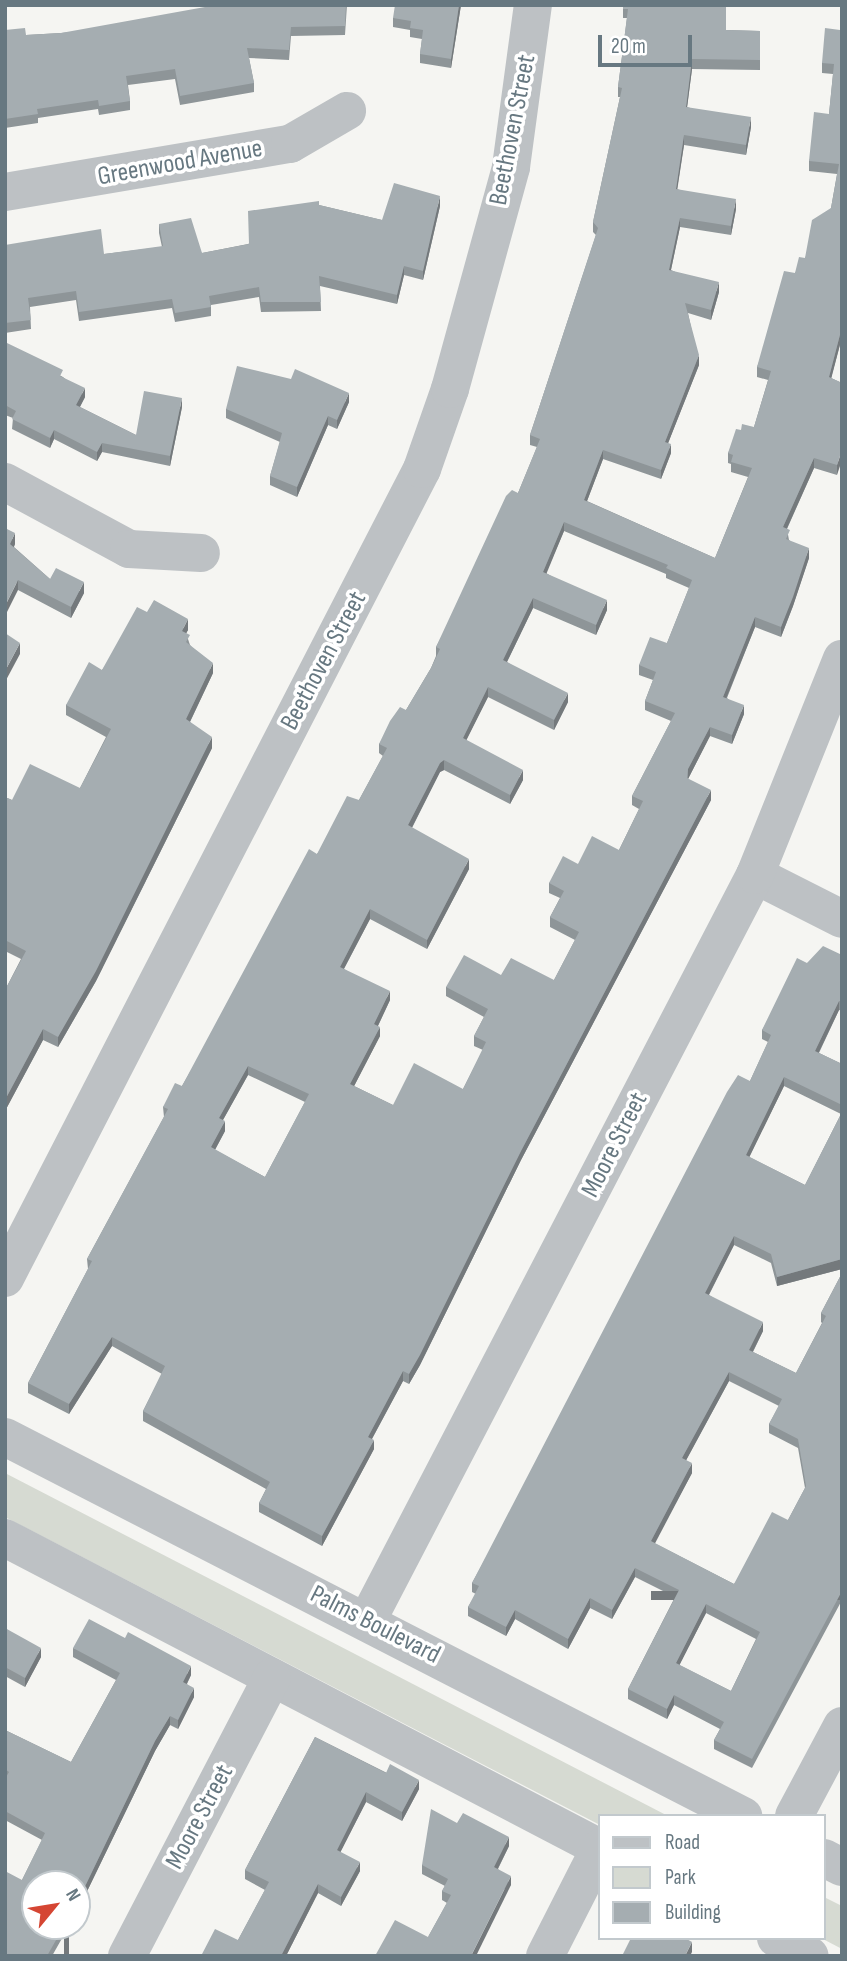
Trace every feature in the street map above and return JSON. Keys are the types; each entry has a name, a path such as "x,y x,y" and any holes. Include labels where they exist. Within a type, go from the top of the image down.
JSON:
{"street":[{"name":"Beethoven Street","path":"5,1278 422,469 450,389 510,167 533,5"},
{"name":"Greenwood Avenue","path":"5,192 290,144 347,111"},
{"path":"5,482 129,549 201,553"},
{"name":"Moore Street","path":"367,1621 755,875 842,659"},
{"path":"755,875 842,919"},
{"name":"Palms Boulevard","path":"5,1437 739,1814"},
{"path":"5,1538 598,1847"},
{"name":"Moore Street","path":"127,1956 272,1678"},
{"path":"795,1814 842,1726"},
{"path":"545,1956 598,1852"},
{"path":"826,1859 842,1867"},
{"path":"780,1940 810,1956"}],"green space":[{"path":"5,1473 664,1814 598,1814 598,1824 5,1517"},
{"path":"826,1898 842,1906 842,1949 825,1940"}],"building":[{"path":"216,5 346,5 345,26 291,27 289,50 247,48 254,83 180,96 175,69 126,76 130,101 99,106 98,100 37,109 38,114 5,119 5,30 25,28 26,35 61,33"},
{"path":"395,5 459,5 451,59 420,54 423,30 410,28 411,21 393,18"},
{"path":"623,5 726,5 726,30 760,31 760,60 692,59 686,107 751,117 746,145 684,135 676,189 736,199 731,226 680,218 669,270 719,282 711,310 685,303 699,355 665,442 671,444 661,470 603,450 584,500 715,558 752,468 731,462 733,455 728,453 736,429 741,430 742,424 754,427 771,371 757,367 784,271 795,273 799,257 805,258 812,220 831,208 839,164 809,161 814,112 829,114 834,64 822,63 825,28 840,30 840,5 842,327 829,377 842,383 842,450 837,465 814,458 783,527 790,530 786,539 809,548 781,627 755,617 723,697 744,705 732,735 710,727 688,769 687,778 711,790 521,1151 420,1355 409,1374 403,1371 368,1437 374,1440 322,1536 259,1503 270,1482 143,1411 165,1366 112,1337 69,1404 28,1383 92,1261 87,1259 168,1109 163,1107 175,1083 182,1086 309,849 317,854 347,796 359,800 387,748 379,744 390,721 400,707 406,710 431,668 440,649 436,647 506,496 512,490 518,493 540,439 530,435 598,228 593,222 622,88 618,87 628,9 623,9","holes":["564,522 668,565 666,568 692,580 667,643 650,637 639,665 656,672 645,701 675,713 632,796 643,801 619,850 592,836 578,864 563,856 549,883 564,891 550,917 579,932 554,980 511,958 501,975 464,955 446,987 488,1009 474,1036 486,1042 463,1089 414,1063 393,1105 350,1084 380,1027 374,1024 390,991 340,967 370,909 427,940 469,859 408,825 440,763 444,760 510,795 523,770 463,738 488,687 554,720 568,693 503,660 533,598 596,625 607,600 543,572","248,1066 309,1094 265,1177 211,1147 225,1121 219,1118"]},
{"path":"394,183 440,196 423,271 404,266 397,295 319,276 321,302 261,302 259,287 209,296 211,307 175,313 172,299 79,312 76,291 28,298 31,320 5,323 5,245 101,229 104,254 163,246 159,224 191,218 202,253 249,244 248,211 319,201 319,205 382,220"},
{"path":"7,343 63,370 60,376 85,388 76,405 136,435 144,391 182,398 170,456 102,443 97,452 54,430 50,438 12,419 16,411 5,405"},
{"path":"237,366 291,379 295,369 349,393 337,420 328,416 297,487 270,476 282,433 226,409"},
{"path":"5,528 15,533 10,544 50,579 56,568 84,582 71,607 18,580 5,606"},
{"path":"154,600 188,619 182,631 190,635 186,642 213,663 186,719 212,737 96,971 58,1037 43,1029 5,1100 5,990 26,951 5,940 5,797 12,800 30,764 80,788 111,729 66,705 89,662 102,670 137,607 147,612"},
{"path":"5,633 20,643 5,671"},
{"path":"823,946 842,955 842,1002 839,1001 815,1051 842,1064 842,1105 784,1077 746,1155 805,1185 842,1112 842,1259 777,1277 771,1254 734,1236 705,1293 763,1322 749,1350 796,1373 826,1316 821,1313 842,1273 842,1591 752,1759 714,1740 724,1722 674,1695 667,1709 628,1689 679,1590 635,1568 612,1610 590,1598 568,1639 515,1610 506,1627 468,1607 479,1586 472,1583 727,1092 738,1075 750,1081 771,1035 762,1030 797,958 807,963","holes":["729,1372 782,1399 769,1424 798,1439 806,1486 788,1520 772,1512 734,1584 651,1541 692,1463 682,1458","706,1604 760,1632 731,1691 676,1663"]},
{"path":"89,1619 125,1638 128,1632 191,1666 183,1682 194,1688 178,1720 170,1716 155,1741 91,1874 91,1870 27,1870 45,1833 5,1811 5,1779 9,1772 5,1769 5,1730 71,1762 120,1673 73,1648"},
{"path":"5,1628 41,1648 25,1678 5,1667"},
{"path":"315,1737 386,1773 390,1764 419,1780 402,1812 366,1792 337,1850 360,1862 341,1897 318,1884 281,1956 201,1956 215,1929 238,1940 269,1882 245,1870"},
{"path":"431,1809 457,1823 463,1813 509,1837 494,1867 511,1876 471,1956 375,1956 395,1920 428,1937 451,1895 442,1891 448,1879 422,1865"},
{"path":"5,1871 21,1879 21,1940 56,1940 47,1956 5,1956"},
{"path":"630,1940 692,1942 685,1956 622,1956"}]}
